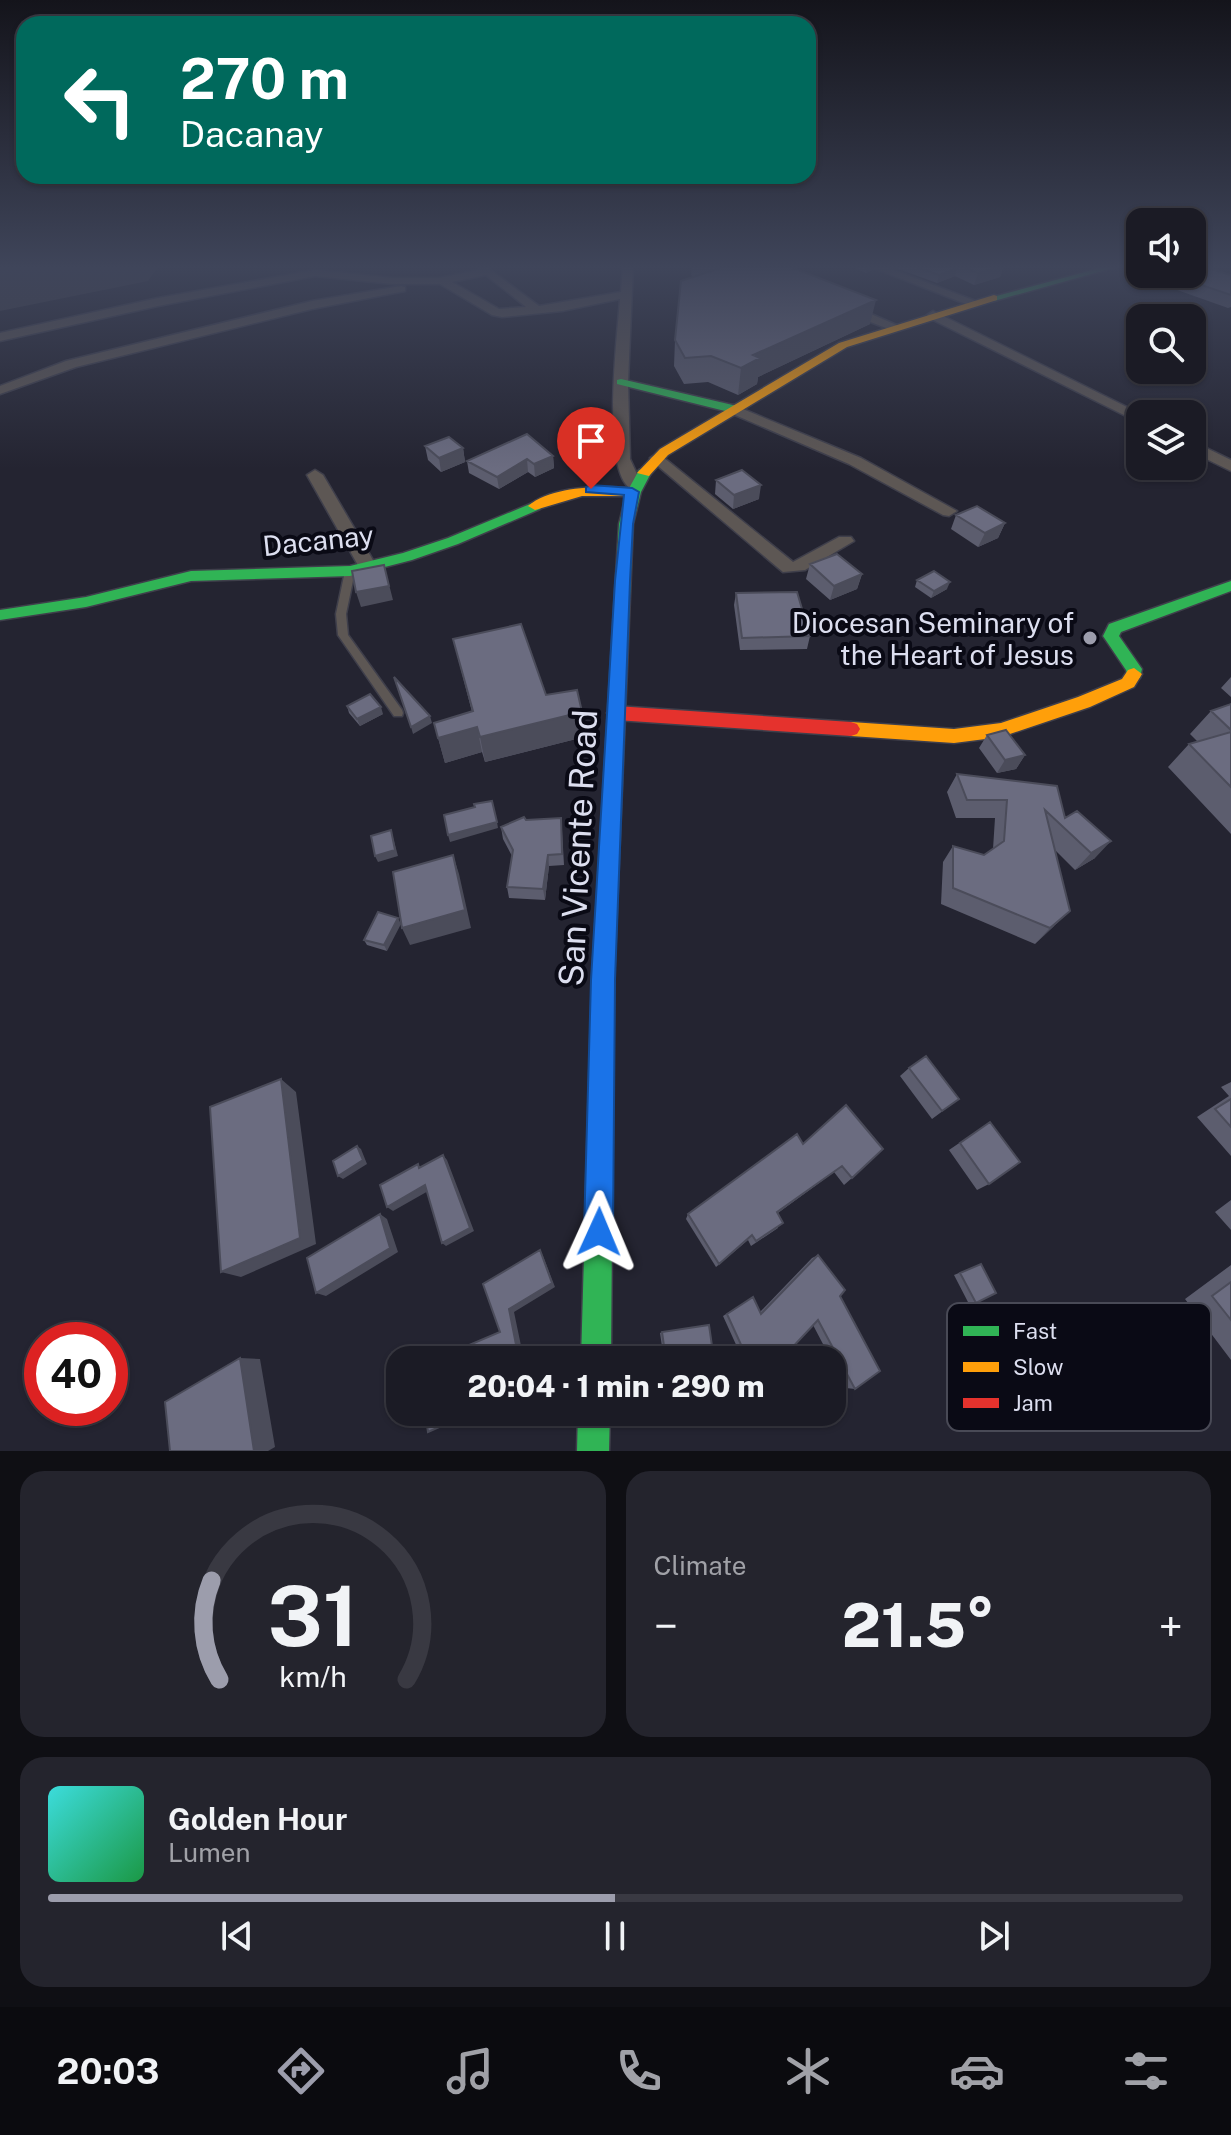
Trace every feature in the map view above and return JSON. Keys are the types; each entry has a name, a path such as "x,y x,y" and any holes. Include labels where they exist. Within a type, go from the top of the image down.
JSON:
{"street":[{"path":"0,390 25,384 50,370 195,334"},
{"path":"624,334 621,382 622,459 633,488 658,458 733,409 843,345 876,334"},
{"path":"970,334 1126,412"},
{"path":"621,382 733,409 855,461 949,511"},
{"path":"1206,453 1231,466"},
{"path":"658,458 789,568 799,566 845,541"},
{"path":"315,475 359,569"},
{"name":"Dacanay","path":"0,615 86,602 191,576 359,569 453,541 561,495 591,489 633,488"},
{"name":"San Vicente Road","path":"596,1346 603,980 626,524 633,488"},
{"path":"616,713 954,736 1006,731 1047,719 1128,683 1134,676 1134,669 1111,636 1115,628 1231,586"},
{"path":"593,1451 594,1426"}],"lane":[{"path":"359,569 341,614 343,635 398,713"}],"building":[{"path":"676,334 801,334 753,355 760,358 741,368 711,356 685,358 675,340"},
{"path":"527,434 553,456 534,464 527,459 497,477 467,461"},
{"path":"449,437 463,448 439,458 425,446"},
{"path":"742,470 761,485 734,495 716,480"},
{"path":"977,506 1005,523 985,533 956,515"},
{"path":"837,554 862,574 834,586 810,564"},
{"path":"384,565 389,586 356,592 352,571"},
{"path":"934,571 950,582 934,591 917,580"},
{"path":"797,592 810,636 742,638 736,593"},
{"path":"521,624 546,695 577,690 582,712 480,737 477,727 438,738 434,723 473,711 453,639"},
{"path":"394,677 430,716 411,727"},
{"path":"370,694 381,707 357,719 347,706"},
{"path":"1231,704 1231,730 1211,711"},
{"path":"1006,730 1025,755 1005,760 987,735"},
{"path":"1231,732 1231,787 1189,744"},
{"path":"957,774 1057,786 1065,818 1077,811 1111,841 1091,853 1045,810 1070,911 1050,928 953,888 953,846 984,855 1004,841 1007,800 967,800"},
{"path":"492,801 497,822 448,835 444,815"},
{"path":"524,817 526,820 561,818 562,854 548,855 543,889 507,887 513,850 501,827"},
{"path":"391,830 395,850 375,856 371,836"},
{"path":"453,855 465,910 402,928 393,872"},
{"path":"378,912 398,918 384,945 364,940"},
{"path":"926,1056 959,1099 942,1111 909,1068"},
{"path":"281,1079 300,1238 221,1272 210,1107"},
{"path":"1231,1099 1231,1127 1215,1109"},
{"path":"846,1105 883,1149 852,1178 842,1166 777,1212 783,1223 756,1241 752,1235 719,1264 688,1214 797,1134 803,1144"},
{"path":"990,1122 1020,1162 989,1184 960,1143"},
{"path":"357,1146 363,1160 338,1176 333,1161"},
{"path":"443,1155 470,1228 442,1243 425,1185 387,1207 380,1185 418,1164 419,1168"},
{"path":"380,1214 390,1248 316,1293 307,1258"},
{"path":"540,1250 552,1283 509,1309 516,1346 467,1346 500,1332 483,1284"},
{"path":"818,1255 845,1290 840,1296 880,1371 855,1389 846,1372 846,1346 832,1346 818,1320 794,1346 742,1346 727,1314 753,1297 761,1314"},
{"path":"981,1264 996,1293 976,1303 960,1273"},
{"path":"1231,1282 1231,1320 1212,1296"},
{"path":"709,1325 712,1346 664,1346 662,1332"},
{"path":"240,1358 254,1451 170,1451 165,1402"},
{"path":"427,1426 442,1426 428,1432"}],"traffic: fast":[{"path":"621,382 733,409"},
{"path":"596,1346 603,980 626,524 634,492 644,473"},
{"path":"0,615 86,602 191,576 350,571 407,557 453,541 535,506"},
{"path":"1134,674 1134,669 1111,636 1115,628 1231,586"},
{"path":"593,1451 594,1426"}],"traffic: slow":[{"path":"644,473 664,452 843,345 879,334"},
{"path":"535,506 582,492 632,492"},
{"path":"851,729 954,736 1001,730 1084,702 1128,683 1134,674"}],"traffic: jam":[{"path":"616,713 851,729"}],"place":[{"name":"Diocesan Seminary of the Heart of Jesus","path":"1090,638"}],"route":[{"path":"591,489 632,492 622,581 603,980 599,1232"}]}
